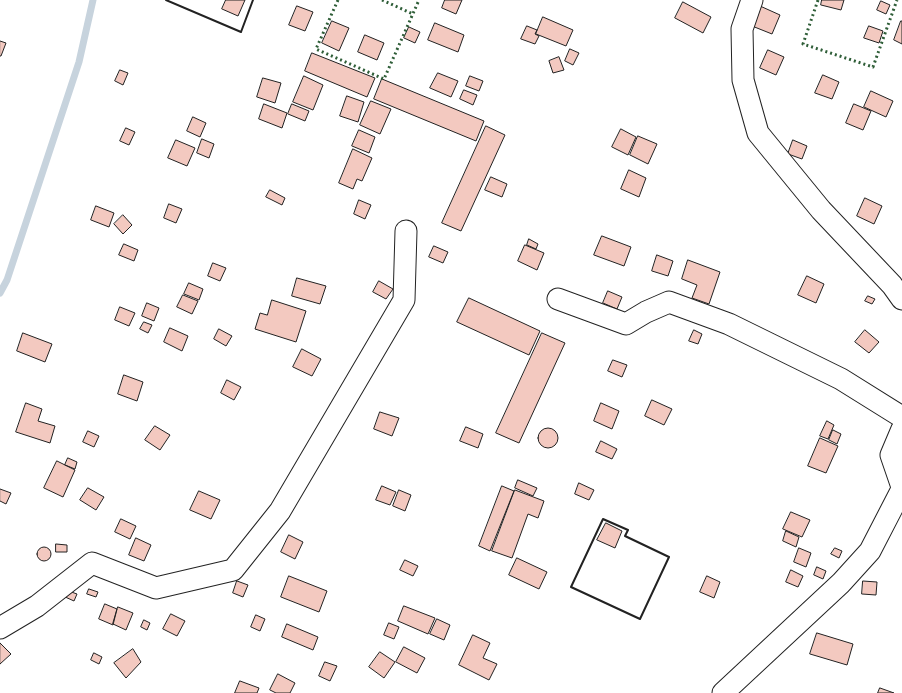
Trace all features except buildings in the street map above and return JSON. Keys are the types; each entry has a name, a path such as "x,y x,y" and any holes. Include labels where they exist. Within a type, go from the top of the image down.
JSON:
{"street":[{"path":"752,0 742,29 743,80 758,133 821,210 892,285 902,299"},
{"path":"0,628 38,606 92,563 156,588 233,570 280,511 404,300 406,231"},
{"path":"558,299 626,324 646,312 668,302 729,324 841,379 902,417"},
{"path":"723,693 841,583 870,551 902,488 891,455 902,429"}],"waterway":[{"path":"0,293 7,280 79,62 93,0"}],"hedge":[{"path":"338,0 316,49 384,79 419,0"},
{"path":"382,0 413,14"},
{"path":"818,0 803,44 873,67 897,0"}],"wall":[{"path":"166,0 241,32 253,0"},
{"path":"603,519 628,530 625,536 669,557 640,619 571,587 603,519"}]}
